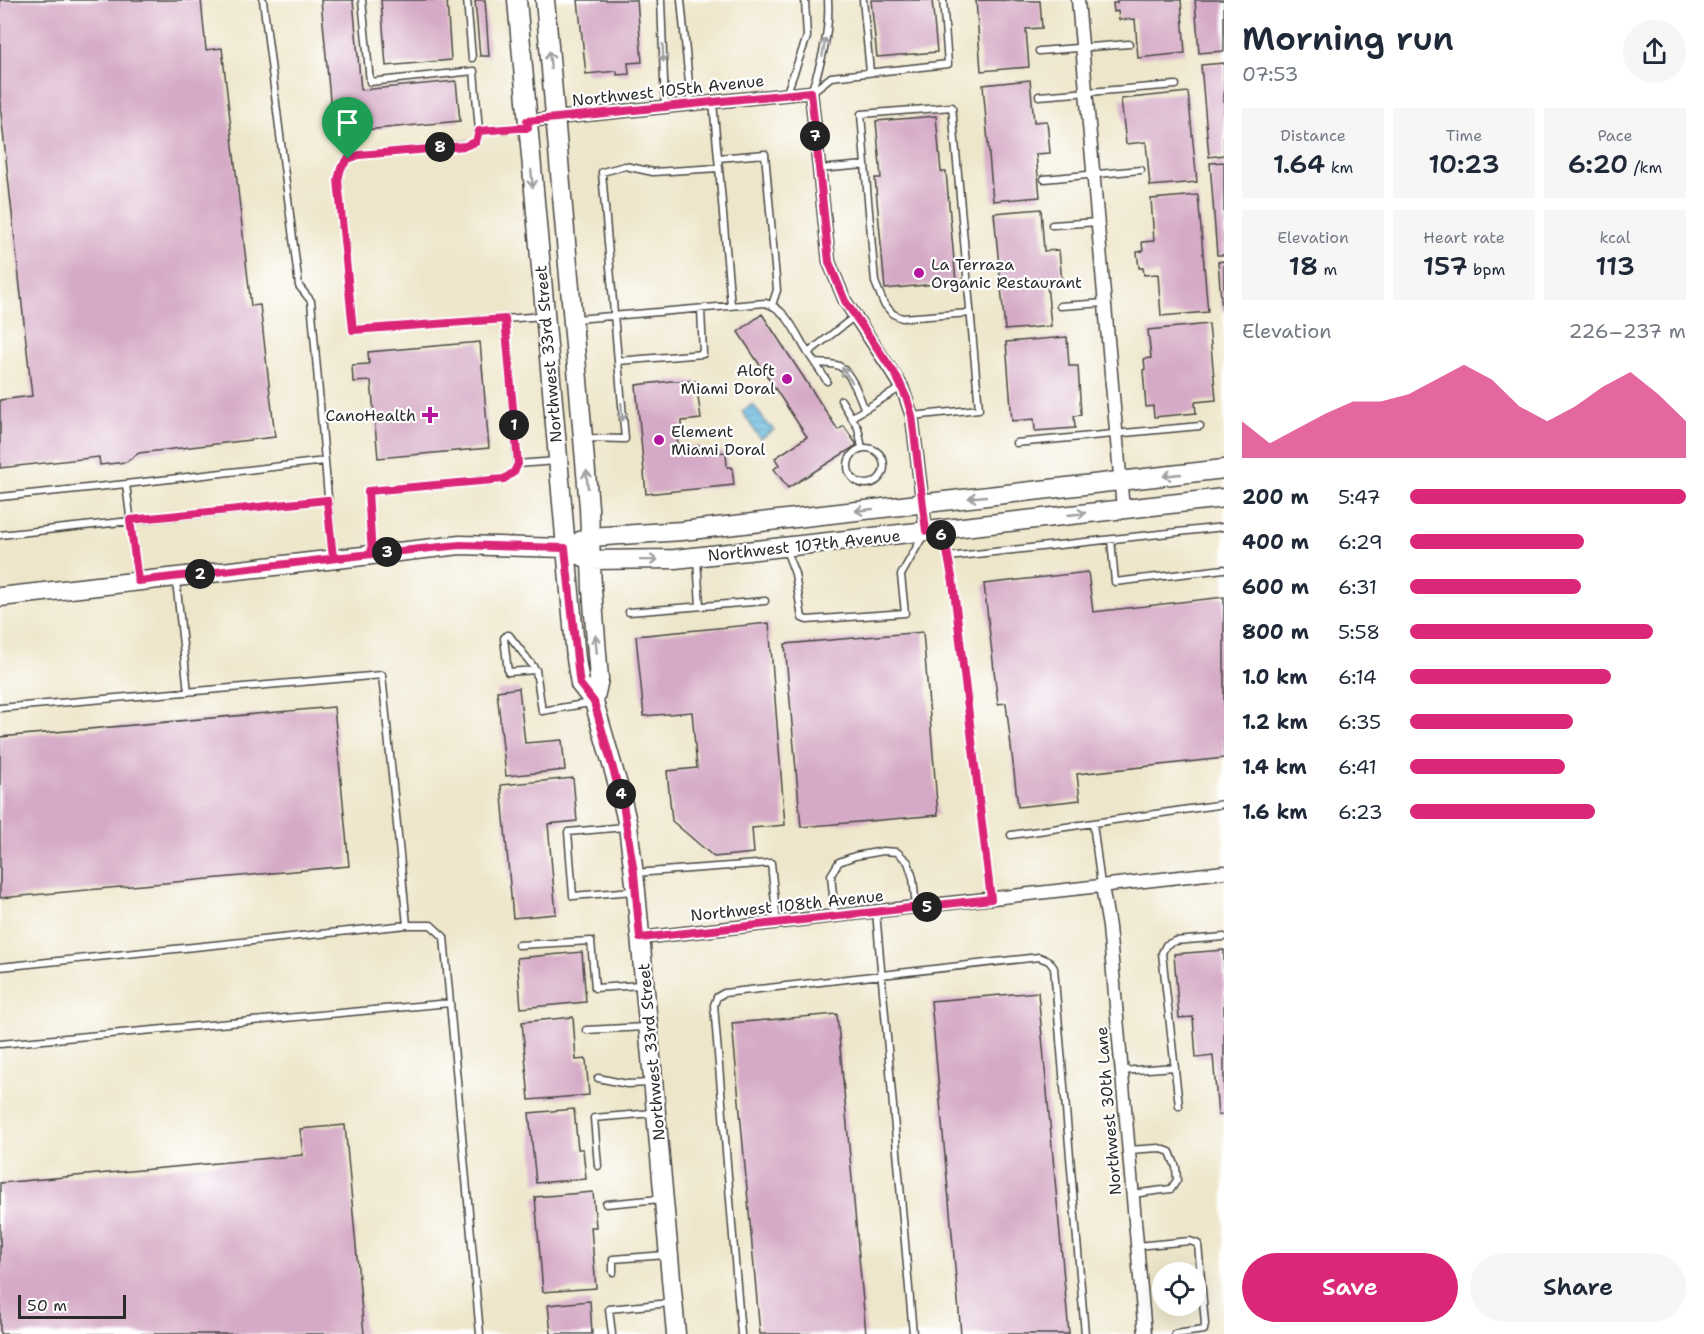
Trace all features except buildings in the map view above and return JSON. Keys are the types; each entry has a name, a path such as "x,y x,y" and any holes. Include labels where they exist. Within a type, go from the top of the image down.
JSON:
{"street":[{"name":"Northwest 33rd Street","path":"517,0 557,461 579,678 580,684 594,702 628,826 645,985 676,1334"},
{"name":"Northwest 33rd Street","path":"545,0 590,537 599,679 594,702"},
{"path":"1078,0 1123,509"},
{"name":"Northwest 105th Avenue","path":"528,125 555,118 811,92"},
{"path":"811,92 829,262 838,289 902,387 912,416 926,531"},
{"name":"Northwest 107th Avenue","path":"565,548 590,537 682,531 1224,469"},
{"name":"Northwest 107th Avenue","path":"0,597 460,545 565,548 590,560 657,560 697,557 1224,498"},
{"name":"Northwest 108th Avenue","path":"640,938 1224,872"},
{"name":"Northwest 30th Lane","path":"1102,886 1109,927 1145,1334"}],"lane":[{"path":"263,0 299,286 311,301 333,558"},
{"path":"363,0 370,82 474,71 479,131 476,142 472,144 359,155 348,159 341,168 339,187 353,330 544,316"},
{"path":"467,0 472,58"},
{"path":"661,0 665,107"},
{"path":"681,0 691,104"},
{"path":"786,95 807,36 805,0"},
{"path":"811,92 824,50 828,24 828,0"},
{"path":"863,0 870,72"},
{"path":"811,92 831,77 948,64 943,0"},
{"path":"1039,51 1129,44"},
{"path":"1039,96 1176,85"},
{"path":"713,102 731,306"},
{"path":"912,416 979,409 952,107 861,114 875,282 884,304 893,314 902,318 970,313"},
{"path":"479,131 528,125"},
{"path":"718,158 765,154 777,290 772,305"},
{"path":"819,169 865,165"},
{"path":"583,438 625,439 602,171 625,166 653,172 719,168"},
{"path":"1044,178 1141,170"},
{"path":"1052,225 1098,222"},
{"path":"573,319 765,303 772,305 783,314 827,381"},
{"path":"1060,306 1105,303"},
{"path":"618,361 704,354 701,309"},
{"path":"808,353 855,316"},
{"path":"372,554 368,491 504,479 514,472 518,464 505,319"},
{"path":"815,363 842,367 857,389 864,408"},
{"path":"852,417 902,387"},
{"path":"841,400 858,428 862,448"},
{"path":"1016,443 1200,426"},
{"path":"862,448 873,450 882,457 884,463 879,479 868,484 856,482 849,472 849,460 862,448"},
{"path":"0,497 325,461"},
{"path":"518,464 557,461"},
{"path":"126,484 138,581"},
{"path":"0,535 327,500"},
{"path":"948,557 1224,527"},
{"path":"784,547 795,574 802,618 807,620 905,614 901,575 926,531 944,536 960,641 991,899"},
{"path":"1111,540 1115,582 1224,569"},
{"path":"697,557 700,606"},
{"path":"176,576 189,692"},
{"path":"629,612 765,601"},
{"path":"536,670 508,672 504,638 507,634 536,670 542,711 594,702"},
{"path":"0,708 382,675 406,925"},
{"path":"1011,835 1224,804"},
{"path":"1093,823 1102,886"},
{"path":"628,826 568,832 573,897 635,882 771,863 777,923"},
{"path":"835,916 831,875 839,862 855,856 883,851 897,852 908,862 913,878 916,908"},
{"path":"876,912 913,1334"},
{"path":"0,967 406,925 431,925 444,937 480,1334"},
{"path":"1179,1106 1162,953 1166,945 1175,941 1224,937"},
{"path":"519,945 591,941 595,988 645,985"},
{"path":"741,1334 714,1005 717,997 724,993 1039,957 1050,961 1054,968 1085,1334"},
{"path":"0,1044 450,1003"},
{"path":"586,1030 648,1027"},
{"path":"1121,1071 1175,1067"},
{"path":"598,1078 627,1084 654,1083"},
{"path":"598,1166 594,1118 656,1113"},
{"path":"1128,1150 1159,1148 1170,1152 1177,1173 1177,1180 1171,1189 1132,1194"},
{"path":"606,1204 664,1198"},
{"path":"1136,1246 1190,1241 1198,1244 1206,1324 1204,1330 1199,1332 1175,1334"},
{"path":"613,1272 613,1259 669,1255"},
{"path":"612,1334 609,1309 674,1303"}],"water":[{"path":"753,404 769,427 771,426 774,430 760,439 742,411"}],"place":[{"name":"La Terraza Organic Restaurant","path":"919,273"},
{"name":"Aloft Miami Doral","path":"787,379"},
{"name":"CanoHealth","path":"430,415"},
{"name":"Element Miami Doral","path":"659,440"}],"route":[{"path":"348,159 341,168 338,180 353,330 505,319 518,464 514,472 504,479 368,491 372,554 138,581 130,520 327,500 333,558 432,547 460,545 565,548 580,684 594,702 623,804 634,873 640,938 991,899 953,582 944,536 926,531 912,416 902,387 845,301 838,289 829,262 811,92 527,121 528,128 479,131 476,142 465,146 413,149 359,155 348,159"}]}
